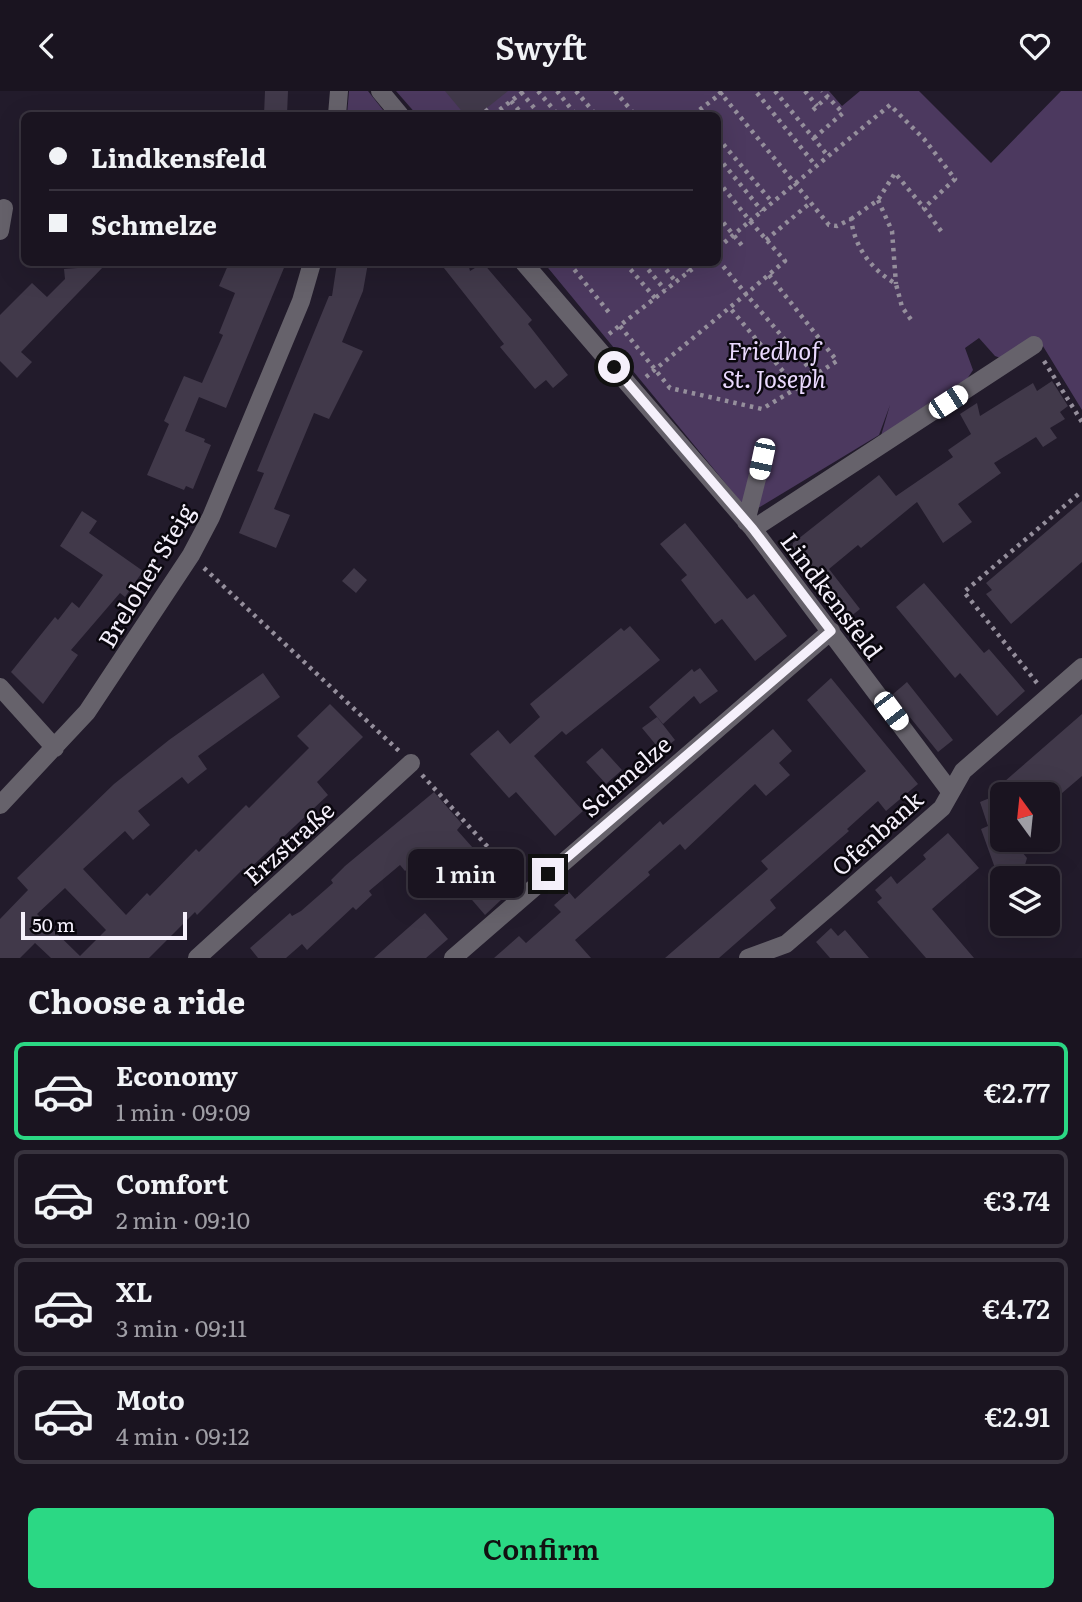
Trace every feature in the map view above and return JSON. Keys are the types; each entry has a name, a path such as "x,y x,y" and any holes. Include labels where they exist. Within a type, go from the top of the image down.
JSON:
{"street":[{"path":"337,112 339,91"},
{"path":"380,91 398,112"},
{"path":"0,232 4,208"},
{"name":"Breloher Steig","path":"0,805 87,712 191,555 211,517 301,301 311,266"},
{"name":"Lindkensfeld","path":"527,266 749,526 950,791"},
{"name":"Lindkensfeld","path":"749,526 1034,345"},
{"path":"749,526 762,459"},
{"name":"Schmelze","path":"453,958 831,631"},
{"name":"Ofenbank","path":"748,958 786,944 942,808 963,771 1082,667"},
{"path":"0,687 55,748"},
{"name":"Erzstraße","path":"197,958 411,763"}],"path":[{"path":"538,91 556,112"},
{"path":"556,91 574,112"},
{"path":"576,91 594,112"},
{"path":"615,91 632,112"},
{"path":"775,91 828,156"},
{"path":"805,91 815,108 827,97"},
{"path":"814,139 843,113 822,91"},
{"path":"502,112 522,92 538,112"},
{"path":"697,112 721,92 829,225 837,226 878,200 895,173 944,235"},
{"path":"757,93 816,166"},
{"path":"511,101 520,112"},
{"path":"721,245 890,105 924,139 956,179 924,208"},
{"path":"485,109 488,112"},
{"path":"721,142 772,202"},
{"path":"721,161 762,211"},
{"path":"632,388 785,261 721,185"},
{"path":"878,200 892,231 896,284 902,307 912,321"},
{"path":"766,240 810,203"},
{"path":"850,219 859,249 878,273 896,284"},
{"path":"721,220 744,248"},
{"path":"721,264 815,375"},
{"path":"571,266 611,315"},
{"path":"628,266 655,298"},
{"path":"645,266 665,290"},
{"path":"663,266 676,282"},
{"path":"685,266 689,271"},
{"path":"600,325 608,335 695,266"},
{"path":"620,326 670,388 762,409 837,361 769,275"},
{"path":"730,308 797,388"},
{"path":"1034,345 1082,422"},
{"path":"1048,697 964,592 1082,491"},
{"path":"191,555 411,763 528,891"}],"green space":[{"path":"349,91 368,91 385,112 347,112"},
{"name":"Friedhof St. Joseph","path":"396,91 829,91 842,106 860,91 919,91 991,163 1061,91 1082,91 1082,410 1038,338 1003,359 995,356 979,338 965,348 973,370 963,385 880,439 890,405 879,435 750,513 546,266 721,266 721,112 414,112"}],"building":[{"path":"265,91 288,91 287,112 264,112"},
{"path":"445,91 508,91 482,112 462,112"},
{"path":"104,266 21,352 32,362 17,378 0,361 0,315 32,283 47,297 65,279 64,269"},
{"path":"228,266 285,266 226,408 199,397 185,431 205,439 204,442 211,445 193,489 186,486 184,490 147,475 169,424 164,421 184,376 202,383 223,335 219,333 235,293 219,286"},
{"path":"337,266 367,266 363,291 342,342 363,351 329,419 314,413 274,509 290,515 276,548 239,533 264,473 257,471 329,296 332,296"},
{"path":"442,266 469,266 470,271 478,266 486,266 532,320 528,324 568,375 553,388 546,380 535,389 500,347 504,344"},
{"path":"1052,381 1068,406 1060,412 1065,419 1050,428 1057,438 1043,447 1036,437 994,463 1001,473 958,504 972,522 943,543 917,502 861,548 858,545 829,569 860,609 845,621 792,550 793,543 879,475 896,496 953,457 948,450 971,434 960,414 977,403 980,416 1033,383 1037,391"},
{"path":"1082,501 1082,562 1011,624 986,594 992,590 986,583"},
{"path":"82,511 97,521 89,533 143,571 125,597 120,593 71,650 78,655 43,704 11,672 55,617 58,620 72,602 79,608 103,575 60,546"},
{"path":"685,523 747,599 754,594 787,636 755,661 722,619 715,624 681,580 687,575 660,544"},
{"path":"354,568 367,580 356,593 342,581"},
{"path":"924,583 984,653 989,649 1025,691 997,716 960,673 955,678 896,607"},
{"path":"630,626 660,660 566,735 562,731 534,756 583,811 555,836 516,792 509,798 470,754 498,730 510,744 540,717 530,704 621,628 624,631"},
{"path":"700,668 718,691 700,704 694,696 663,724 649,707 692,669 694,672"},
{"path":"263,673 280,697 198,756 207,769 188,784 182,777 138,811 150,825 133,840 125,831 83,869 126,915 147,893 150,896 196,849 199,852 246,805 249,808 309,748 297,736 330,704 363,737 317,782 328,795 247,871 244,868 197,915 195,912 149,958 51,958 35,943 20,958 0,958 0,919 28,890 17,878 114,784 169,740","holes":["65,888 106,930 80,956 37,914"]},
{"path":"831,678 918,784 886,811 878,801 847,829 849,831 770,900 776,908 719,958 665,958 768,869 761,861 866,771 807,700"},
{"path":"907,682 953,740 938,752 892,695"},
{"path":"1082,714 1082,776 1060,795 1060,782 1004,782"},
{"path":"657,717 675,740 661,751 642,728"},
{"path":"773,729 792,751 779,763 790,775 766,796 755,784 685,850 680,844 648,872 650,875 575,940 591,958 494,958 519,936 526,943 561,912 554,905 569,892 575,899 660,821 663,825"},
{"path":"602,748 622,770 606,784 586,762"},
{"path":"434,792 462,824 457,830 505,884 495,892 502,899 485,915 429,850 405,871 400,865 369,891 372,895 356,910 353,907 307,950 302,944 286,958 258,958 250,948 290,913 292,916 301,911 333,883 331,880 345,866"},
{"path":"990,798 990,852 1022,852 1027,858 1025,866 994,866 981,829 988,826 980,802"},
{"path":"948,833 979,868 932,909 974,958 926,958 877,902 882,898 875,890 891,876 897,884 926,859 923,855"},
{"path":"425,913 448,939 426,958 374,958"},
{"path":"831,928 838,936 845,930 869,958 830,958 816,942"}],"route":[{"path":"548,874 831,631 753,529 614,367"}]}
